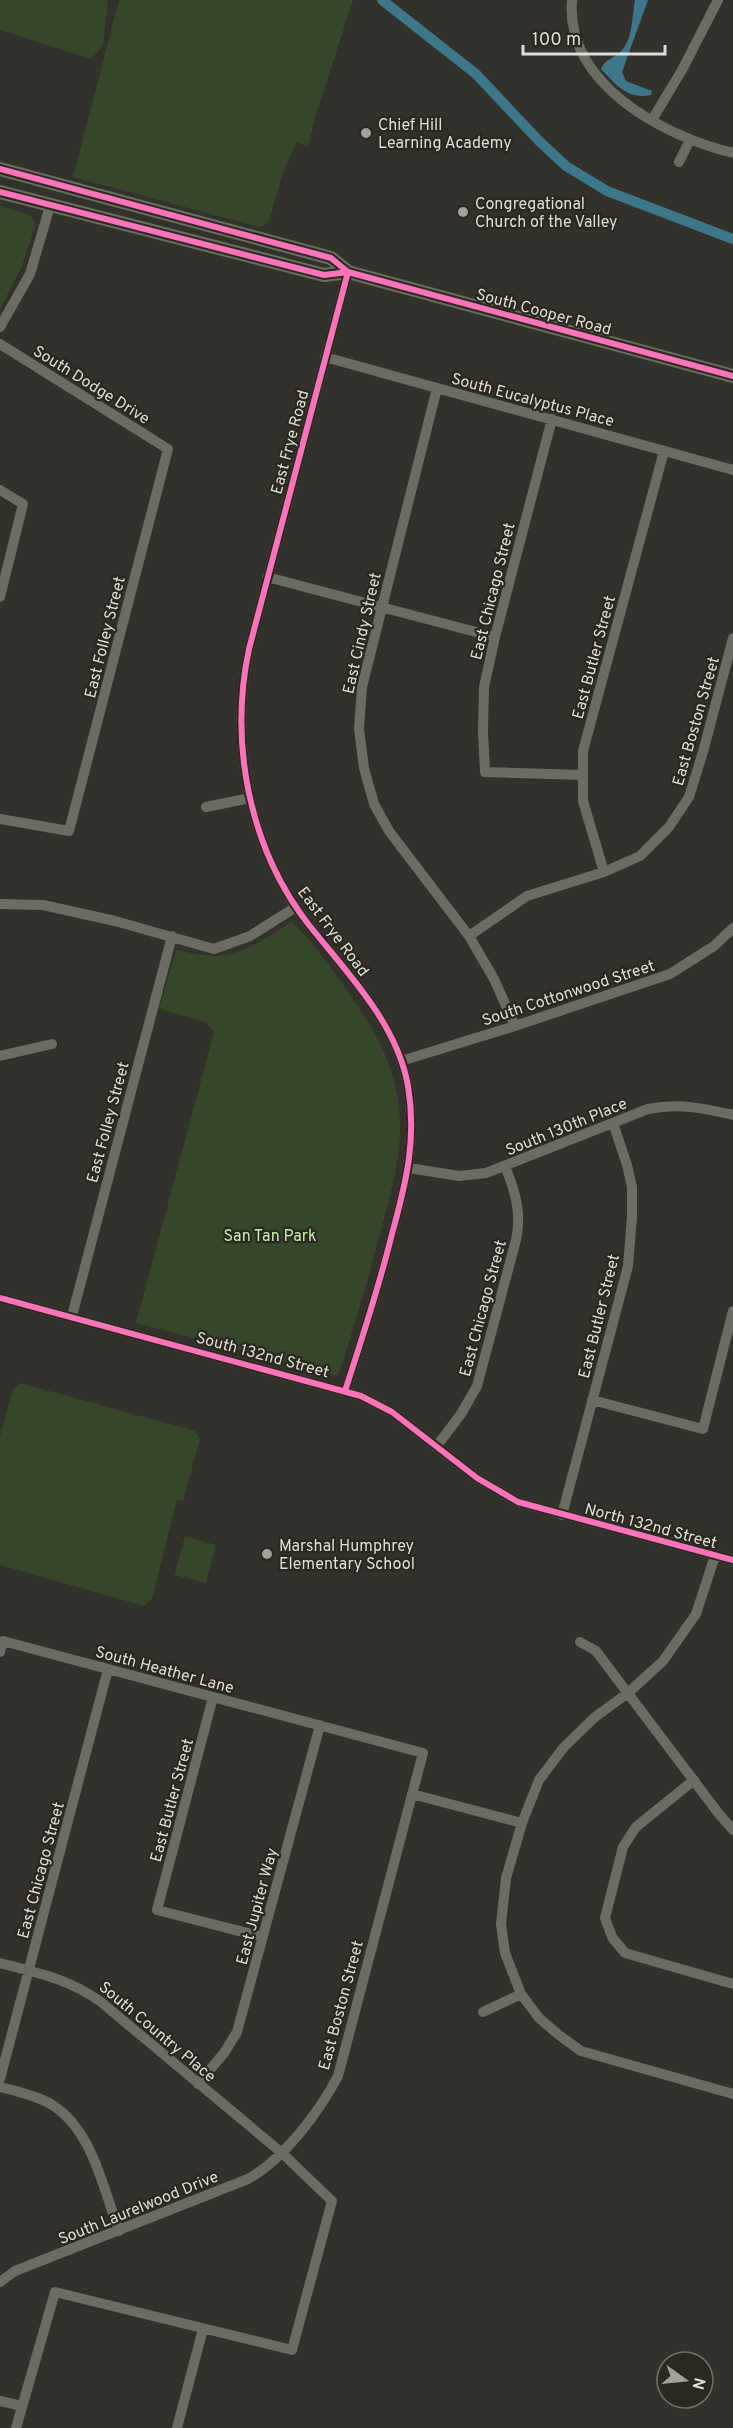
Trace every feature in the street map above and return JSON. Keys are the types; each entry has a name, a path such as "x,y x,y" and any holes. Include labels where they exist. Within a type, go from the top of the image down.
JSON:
{"main road":[{"name":"South Cooper Road","path":"0,169 331,258 348,272"},
{"path":"50,206 56,184"},
{"name":"South Cooper Road","path":"0,192 324,275 348,272 733,376"},
{"path":"270,262 274,243"}],"street":[{"path":"572,0 574,30 584,58 596,77 622,100 652,120 690,140 733,153"},
{"path":"652,120 682,70 717,0"},
{"path":"679,162 690,140"},
{"path":"0,327 30,274 50,206"},
{"name":"East Frye Road","path":"345,1391 381,1276 409,1168 412,1144 408,1083 390,1036 376,1011 296,907 267,850 250,798 242,748 241,701 244,673 267,577 348,272"},
{"name":"South Dodge Drive","path":"0,344 168,449"},
{"name":"South Eucalyptus Place","path":"325,357 733,470"},
{"name":"East Cindy Street","path":"437,388 362,687 359,729 364,768 374,804 389,831 469,936 494,979 515,1026"},
{"name":"East Chicago Street","path":"552,419 484,687 485,772 582,775"},
{"name":"East Folley Street","path":"0,819 69,831 168,449"},
{"name":"East Butler Street","path":"604,872 586,818 582,775 583,751 664,451"},
{"path":"0,490 23,504 0,597"},
{"path":"267,577 495,637"},
{"name":"East Boston Street","path":"469,936 527,896 604,872 640,856 669,827 689,797 733,638"},
{"path":"206,807 250,798"},
{"path":"0,904 43,905 172,936 214,949 250,936 296,907"},
{"name":"South Cottonwood Street","path":"401,1062 670,974 714,946 733,928"},
{"name":"East Folley Street","path":"72,1316 172,936"},
{"path":"0,1056 52,1044"},
{"name":"South 130th Place","path":"409,1168 459,1176 486,1173 648,1109 668,1105 700,1107 733,1115"},
{"name":"East Butler Street","path":"562,1515 628,1266 632,1227 632,1187 612,1123"},
{"name":"East Chicago Street","path":"436,1447 461,1414 477,1386 516,1240 519,1226 518,1208 505,1166"},
{"name":"South 132nd Street","path":"0,1298 361,1396 392,1412 436,1447 503,1494 518,1502 562,1515"},
{"path":"592,1400 704,1429 733,1311"},
{"name":"North 132nd Street","path":"562,1515 733,1560"},
{"path":"716,1556 696,1614 663,1660 628,1694 596,1718 564,1747 539,1780 522,1823 506,1878 501,1924 505,1953 521,1994 538,2018 581,2051 733,2094"},
{"path":"580,1642 596,1651 733,1830"},
{"name":"South Heather Lane","path":"2,1647 108,1668 320,1725"},
{"name":"East Chicago Street","path":"0,2079 108,1668"},
{"name":"East Butler Street","path":"213,1697 158,1910 263,1937"},
{"name":"East Boston Street","path":"282,2152 327,2096 338,2076 423,1754 320,1725"},
{"name":"East Jupiter Way","path":"198,2084 224,2053 237,2032 320,1725"},
{"path":"694,1780 636,1827 623,1847 605,1918 612,1937 626,1953 733,1984"},
{"path":"412,1794 522,1823"},
{"name":"South Country Place","path":"0,1963 63,1979 82,1988 282,2152"},
{"path":"483,2012 521,1994"},
{"path":"0,2087 50,2103 69,2119 87,2145 119,2231"},
{"path":"16,2428 55,2292 292,2350 332,2201 282,2152"},
{"name":"South Laurelwood Drive","path":"0,2282 15,2271 248,2179 263,2170 282,2152"},
{"path":"177,2428 203,2329"},
{"path":"0,2401 22,2406"}],"green space":[{"path":"0,0 108,0 103,46 91,59 0,30"},
{"path":"119,0 353,0 308,147 297,142 284,169 269,221 264,225 259,227 73,177"},
{"path":"0,206 30,215 36,224 22,266 0,309"},
{"name":"San Tan Park","path":"291,922 320,954 355,1001 370,1026 384,1052 394,1079 400,1113 399,1150 392,1187 364,1292 338,1376 136,1323 214,1032 206,1022 159,1009 176,950 209,956 235,953 254,945"},
{"path":"20,1383 195,1431 200,1439 183,1501 177,1500 152,1599 144,1606 0,1565 0,1436 13,1389"},
{"path":"185,1536 216,1545 206,1583 174,1575"}],"water":[{"path":"635,0 648,0 622,72 626,81 652,91 651,95 635,95 622,90 601,69 626,45"}],"waterway":[{"path":"382,0 476,74 539,141 566,166 607,191 733,239"}],"cycle path":[{"path":"0,169 331,258 348,272"},
{"path":"0,192 324,275 348,272 733,376"},
{"path":"345,1391 382,1274 406,1179 411,1143 408,1086 402,1063 382,1020 354,980 309,925 288,895 272,863 258,829 249,793 243,757 242,721 243,685 249,649 348,272"},
{"path":"0,1298 361,1396 392,1412 477,1478 518,1502 733,1560"}],"place":[{"name":"Chief Hill Learning Academy","path":"366,133"},
{"name":"Congregational Church of the Valley","path":"463,212"},
{"name":"Marshal Humphrey Elementary School","path":"267,1554"}]}
